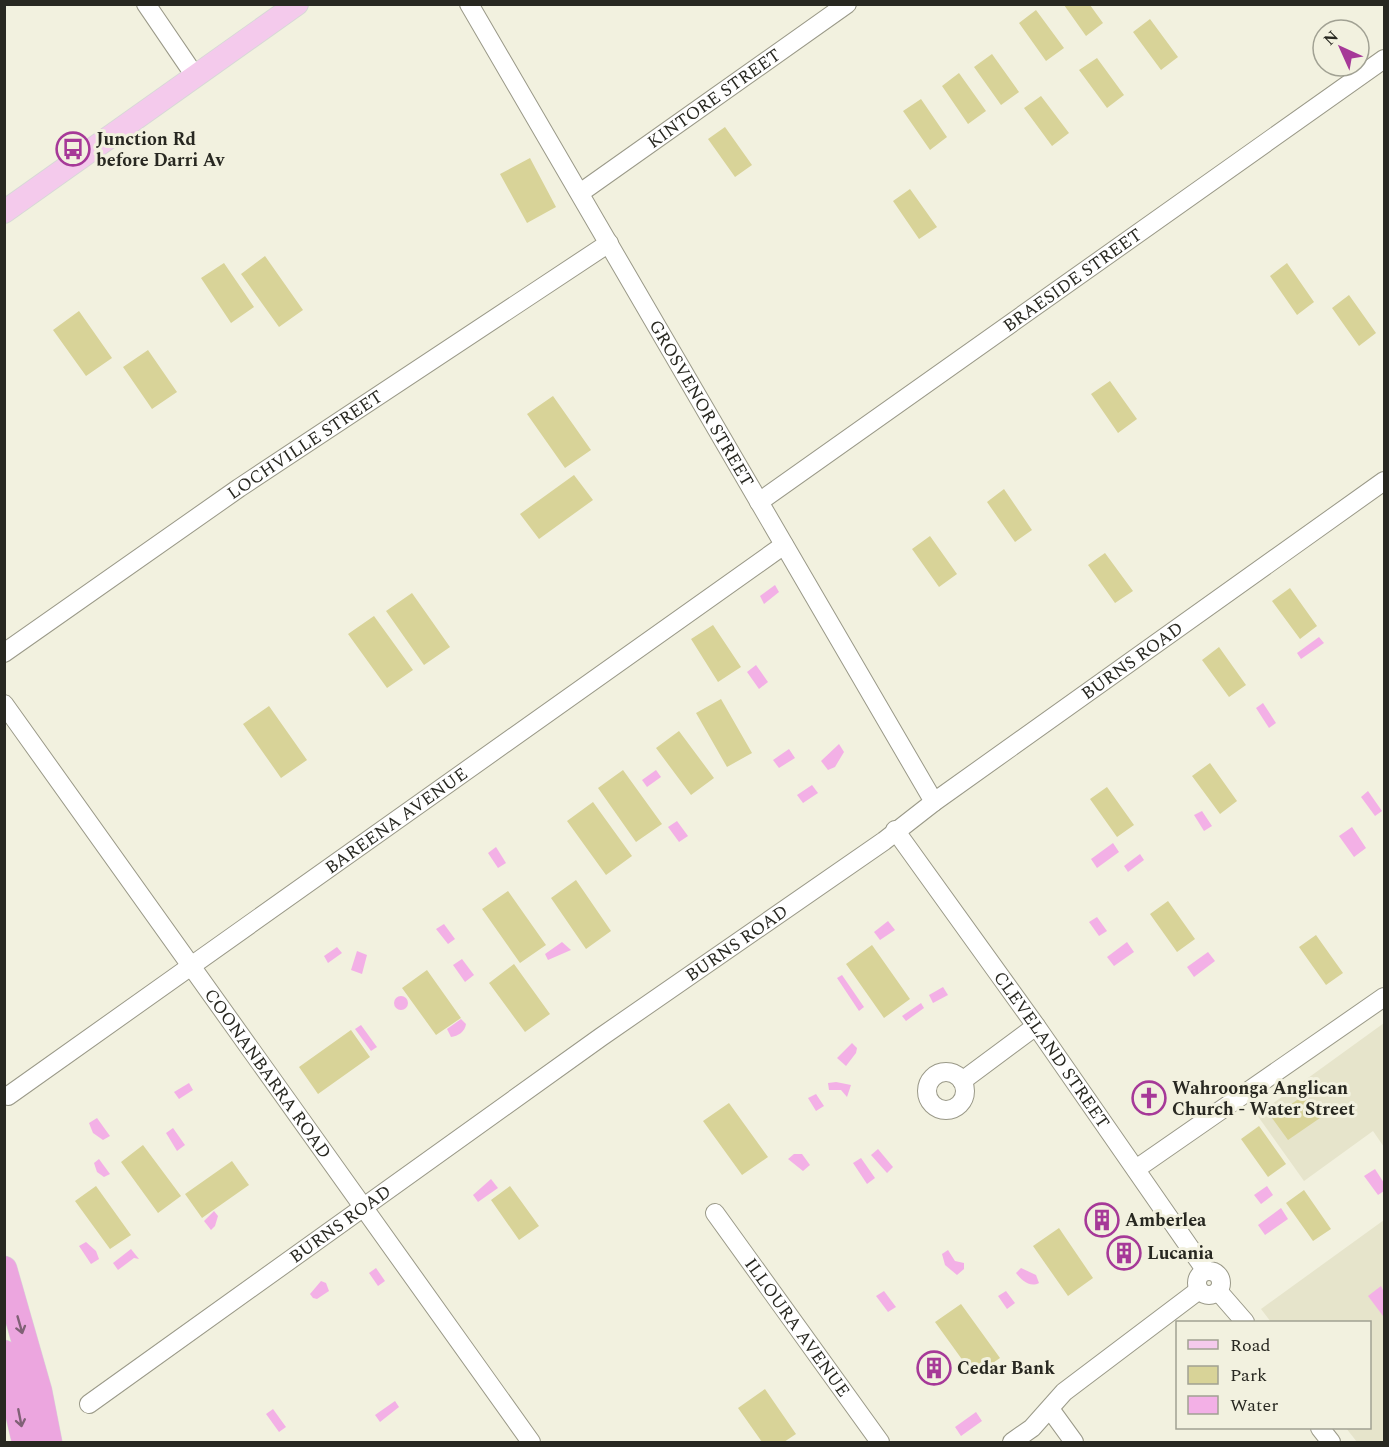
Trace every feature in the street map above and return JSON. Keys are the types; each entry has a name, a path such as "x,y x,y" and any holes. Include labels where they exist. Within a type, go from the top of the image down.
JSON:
{"highway":[{"path":"4,1269 39,1391 49,1443"},
{"path":"4,1353 25,1443"}],"main road":[{"path":"4,212 297,4"}],"street":[{"path":"146,4 195,76"},
{"name":"GROSVENOR STREET","path":"469,4 934,802"},
{"name":"KINTORE STREET","path":"580,193 847,4"},
{"name":"BRAESIDE STREET","path":"759,502 1384,59"},
{"name":"LOCHVILLE STREET","path":"4,653 239,488 609,243"},
{"name":"BURNS ROAD","path":"89,1404 1384,481"},
{"name":"BAREENA AVENUE","path":"8,1096 784,545"},
{"name":"COONANBARRA ROAD","path":"4,704 529,1442"},
{"name":"CLEVELAND STREET","path":"895,830 1036,1026 1206,1271"},
{"path":"1136,1169 1384,997"},
{"path":"962,1081 1036,1026"},
{"name":"ILLOURA AVENUE","path":"715,1213 880,1443"},
{"path":"1206,1271 1216,1272 1220,1276 1221,1287 1218,1291 1206,1295 1199,1290 1197,1281 1206,1271"},
{"path":"1012,1443 1032,1428 1064,1392 1199,1290"},
{"path":"1218,1291 1243,1321"},
{"path":"1050,1409 1074,1443"},
{"path":"1321,1429 1331,1443"}],"shaded area":[{"path":"1384,1023 1384,1147 1373,1131 1304,1181 1257,1115"},
{"path":"1384,1220 1384,1442 1357,1442 1347,1429 1371,1429 1371,1321 1270,1321 1261,1309"}],"green space":[{"path":"1064,5 1090,5 1103,23 1086,36"},
{"path":"1036,10 1064,48 1046,61 1019,23"},
{"path":"1150,19 1178,57 1161,70 1133,32"},
{"path":"992,54 1019,92 1001,105 974,67"},
{"path":"1097,58 1124,95 1107,108 1079,70"},
{"path":"959,73 986,111 968,124 942,86"},
{"path":"1041,96 1069,133 1052,146 1024,108"},
{"path":"921,99 947,137 930,150 903,111"},
{"path":"725,127 752,165 735,177 708,139"},
{"path":"530,158 556,207 527,223 500,174"},
{"path":"910,189 937,227 919,239 893,201"},
{"path":"265,256 303,310 279,327 241,274"},
{"path":"224,263 254,307 231,323 201,278"},
{"path":"1287,263 1314,302 1297,315 1270,276"},
{"path":"1349,295 1376,333 1359,346 1332,308"},
{"path":"79,311 112,358 86,376 53,330"},
{"path":"148,350 177,392 152,409 123,367"},
{"path":"1110,381 1137,419 1118,433 1091,394"},
{"path":"553,396 591,450 565,468 527,414"},
{"path":"574,475 593,500 539,539 520,514"},
{"path":"1004,489 1032,530 1015,542 987,502"},
{"path":"930,536 957,574 939,587 912,549"},
{"path":"1105,553 1133,591 1115,603 1088,565"},
{"path":"1290,588 1317,626 1300,639 1272,601"},
{"path":"412,593 450,647 424,665 386,611"},
{"path":"374,616 413,670 387,688 348,634"},
{"path":"713,625 741,667 718,682 691,639"},
{"path":"1219,647 1246,685 1229,697 1202,660"},
{"path":"721,699 752,753 727,767 696,713"},
{"path":"269,706 307,760 281,778 243,724"},
{"path":"679,731 714,778 691,795 656,748"},
{"path":"1210,763 1237,801 1220,814 1192,776"},
{"path":"623,770 662,824 636,842 598,788"},
{"path":"1107,787 1134,825 1117,837 1090,799"},
{"path":"593,802 632,856 606,875 567,821"},
{"path":"576,880 611,931 586,949 551,898"},
{"path":"508,891 546,945 520,963 482,909"},
{"path":"1168,901 1195,939 1177,952 1150,914"},
{"path":"1316,935 1343,973 1326,985 1299,947"},
{"path":"872,945 910,999 884,1018 846,964"},
{"path":"514,964 550,1014 525,1032 489,983"},
{"path":"427,970 461,1018 436,1035 402,988"},
{"path":"351,1030 370,1057 318,1094 299,1067"},
{"path":"1304,1095 1320,1118 1288,1140 1272,1118"},
{"path":"729,1103 768,1157 742,1175 703,1121"},
{"path":"1259,1126 1286,1164 1268,1177 1241,1139"},
{"path":"143,1145 181,1196 158,1213 121,1162"},
{"path":"232,1161 249,1185 202,1218 185,1194"},
{"path":"96,1186 131,1235 110,1249 75,1201"},
{"path":"510,1186 539,1226 519,1240 491,1200"},
{"path":"1304,1190 1331,1229 1313,1241 1286,1203"},
{"path":"1059,1228 1093,1278 1068,1296 1033,1246"},
{"path":"961,1304 1000,1358 974,1376 935,1322"},
{"path":"765,1389 796,1434 784,1442 762,1442 738,1408"}],"water":[{"path":"775,585 779,592 764,604 760,596"},
{"path":"1319,637 1324,643 1301,659 1297,653"},
{"path":"756,665 768,682 759,689 747,672"},
{"path":"1263,703 1276,723 1269,728 1256,708"},
{"path":"839,744 844,752 835,767 828,770 821,761"},
{"path":"789,749 795,758 779,768 773,760"},
{"path":"656,770 661,777 647,787 642,780"},
{"path":"812,785 818,793 803,803 797,795"},
{"path":"1368,791 1382,811 1375,816 1361,797"},
{"path":"1202,811 1212,826 1204,831 1194,815"},
{"path":"677,821 688,836 679,842 668,827"},
{"path":"1352,827 1366,848 1354,857 1339,836"},
{"path":"1113,843 1119,852 1097,868 1091,859"},
{"path":"496,847 506,863 498,868 488,853"},
{"path":"1140,854 1144,860 1128,872 1124,866"},
{"path":"1097,917 1107,931 1099,936 1089,922"},
{"path":"888,921 895,930 880,940 874,932"},
{"path":"444,924 455,939 448,944 436,929"},
{"path":"562,942 571,950 548,960 545,954"},
{"path":"1127,942 1134,952 1114,966 1107,957"},
{"path":"337,947 342,953 328,963 324,956"},
{"path":"357,951 367,955 362,974 351,970"},
{"path":"1208,952 1215,961 1194,977 1187,967"},
{"path":"462,959 474,975 465,982 453,965"},
{"path":"842,975 864,1007 859,1011 837,978"},
{"path":"943,987 948,995 933,1003 929,995"},
{"path":"398,996 404,996 408,1003 404,1010 398,1010 394,1006 394,1000"},
{"path":"921,1003 924,1008 906,1021 902,1016"},
{"path":"461,1019 466,1024 463,1031 451,1037 447,1029"},
{"path":"361,1025 377,1047 371,1051 355,1029"},
{"path":"852,1043 857,1048 856,1053 846,1066 837,1058"},
{"path":"189,1083 193,1090 179,1099 174,1092"},
{"path":"828,1083 851,1085 847,1097 841,1090 829,1090"},
{"path":"816,1094 824,1106 816,1111 808,1098"},
{"path":"97,1118 110,1136 103,1140 93,1133 89,1123"},
{"path":"173,1128 185,1145 177,1151 166,1133"},
{"path":"878,1149 893,1167 887,1173 871,1155"},
{"path":"794,1154 802,1154 810,1165 803,1171 788,1159"},
{"path":"861,1158 875,1178 867,1184 853,1163"},
{"path":"99,1159 110,1174 104,1177 97,1172 94,1163"},
{"path":"1375,1169 1384,1183 1384,1191 1378,1195 1364,1176"},
{"path":"491,1179 498,1188 478,1202 473,1195"},
{"path":"1267,1186 1273,1195 1261,1204 1254,1195"},
{"path":"1281,1208 1288,1219 1265,1235 1258,1225"},
{"path":"214,1211 218,1216 211,1230 204,1221"},
{"path":"86,1242 96,1251 99,1259 91,1264 79,1246"},
{"path":"131,1249 139,1259 134,1258 118,1270 113,1263"},
{"path":"948,1250 955,1261 964,1263 964,1269 957,1275 945,1265 942,1254"},
{"path":"376,1268 385,1281 378,1286 369,1273"},
{"path":"1021,1268 1036,1275 1039,1283 1032,1285 1023,1281 1016,1273"},
{"path":"321,1281 326,1283 329,1291 317,1299 313,1298 310,1294"},
{"path":"1381,1286 1384,1292 1383,1316 1368,1296"},
{"path":"884,1291 896,1307 888,1312 876,1296"},
{"path":"1006,1291 1015,1303 1007,1309 998,1296"},
{"path":"395,1401 399,1407 380,1422 375,1415"},
{"path":"273,1409 286,1427 279,1432 266,1414"},
{"path":"976,1412 982,1421 961,1436 955,1427"}],"place":[{"name":"Junction Rd before Darri Av","path":"73,149"},
{"name":"Wahroonga Anglican Church - Water Street","path":"1149,1098"},
{"name":"Amberlea","path":"1102,1220"},
{"name":"Lucania","path":"1124,1253"},
{"name":"Cedar Bank","path":"934,1368"}]}
